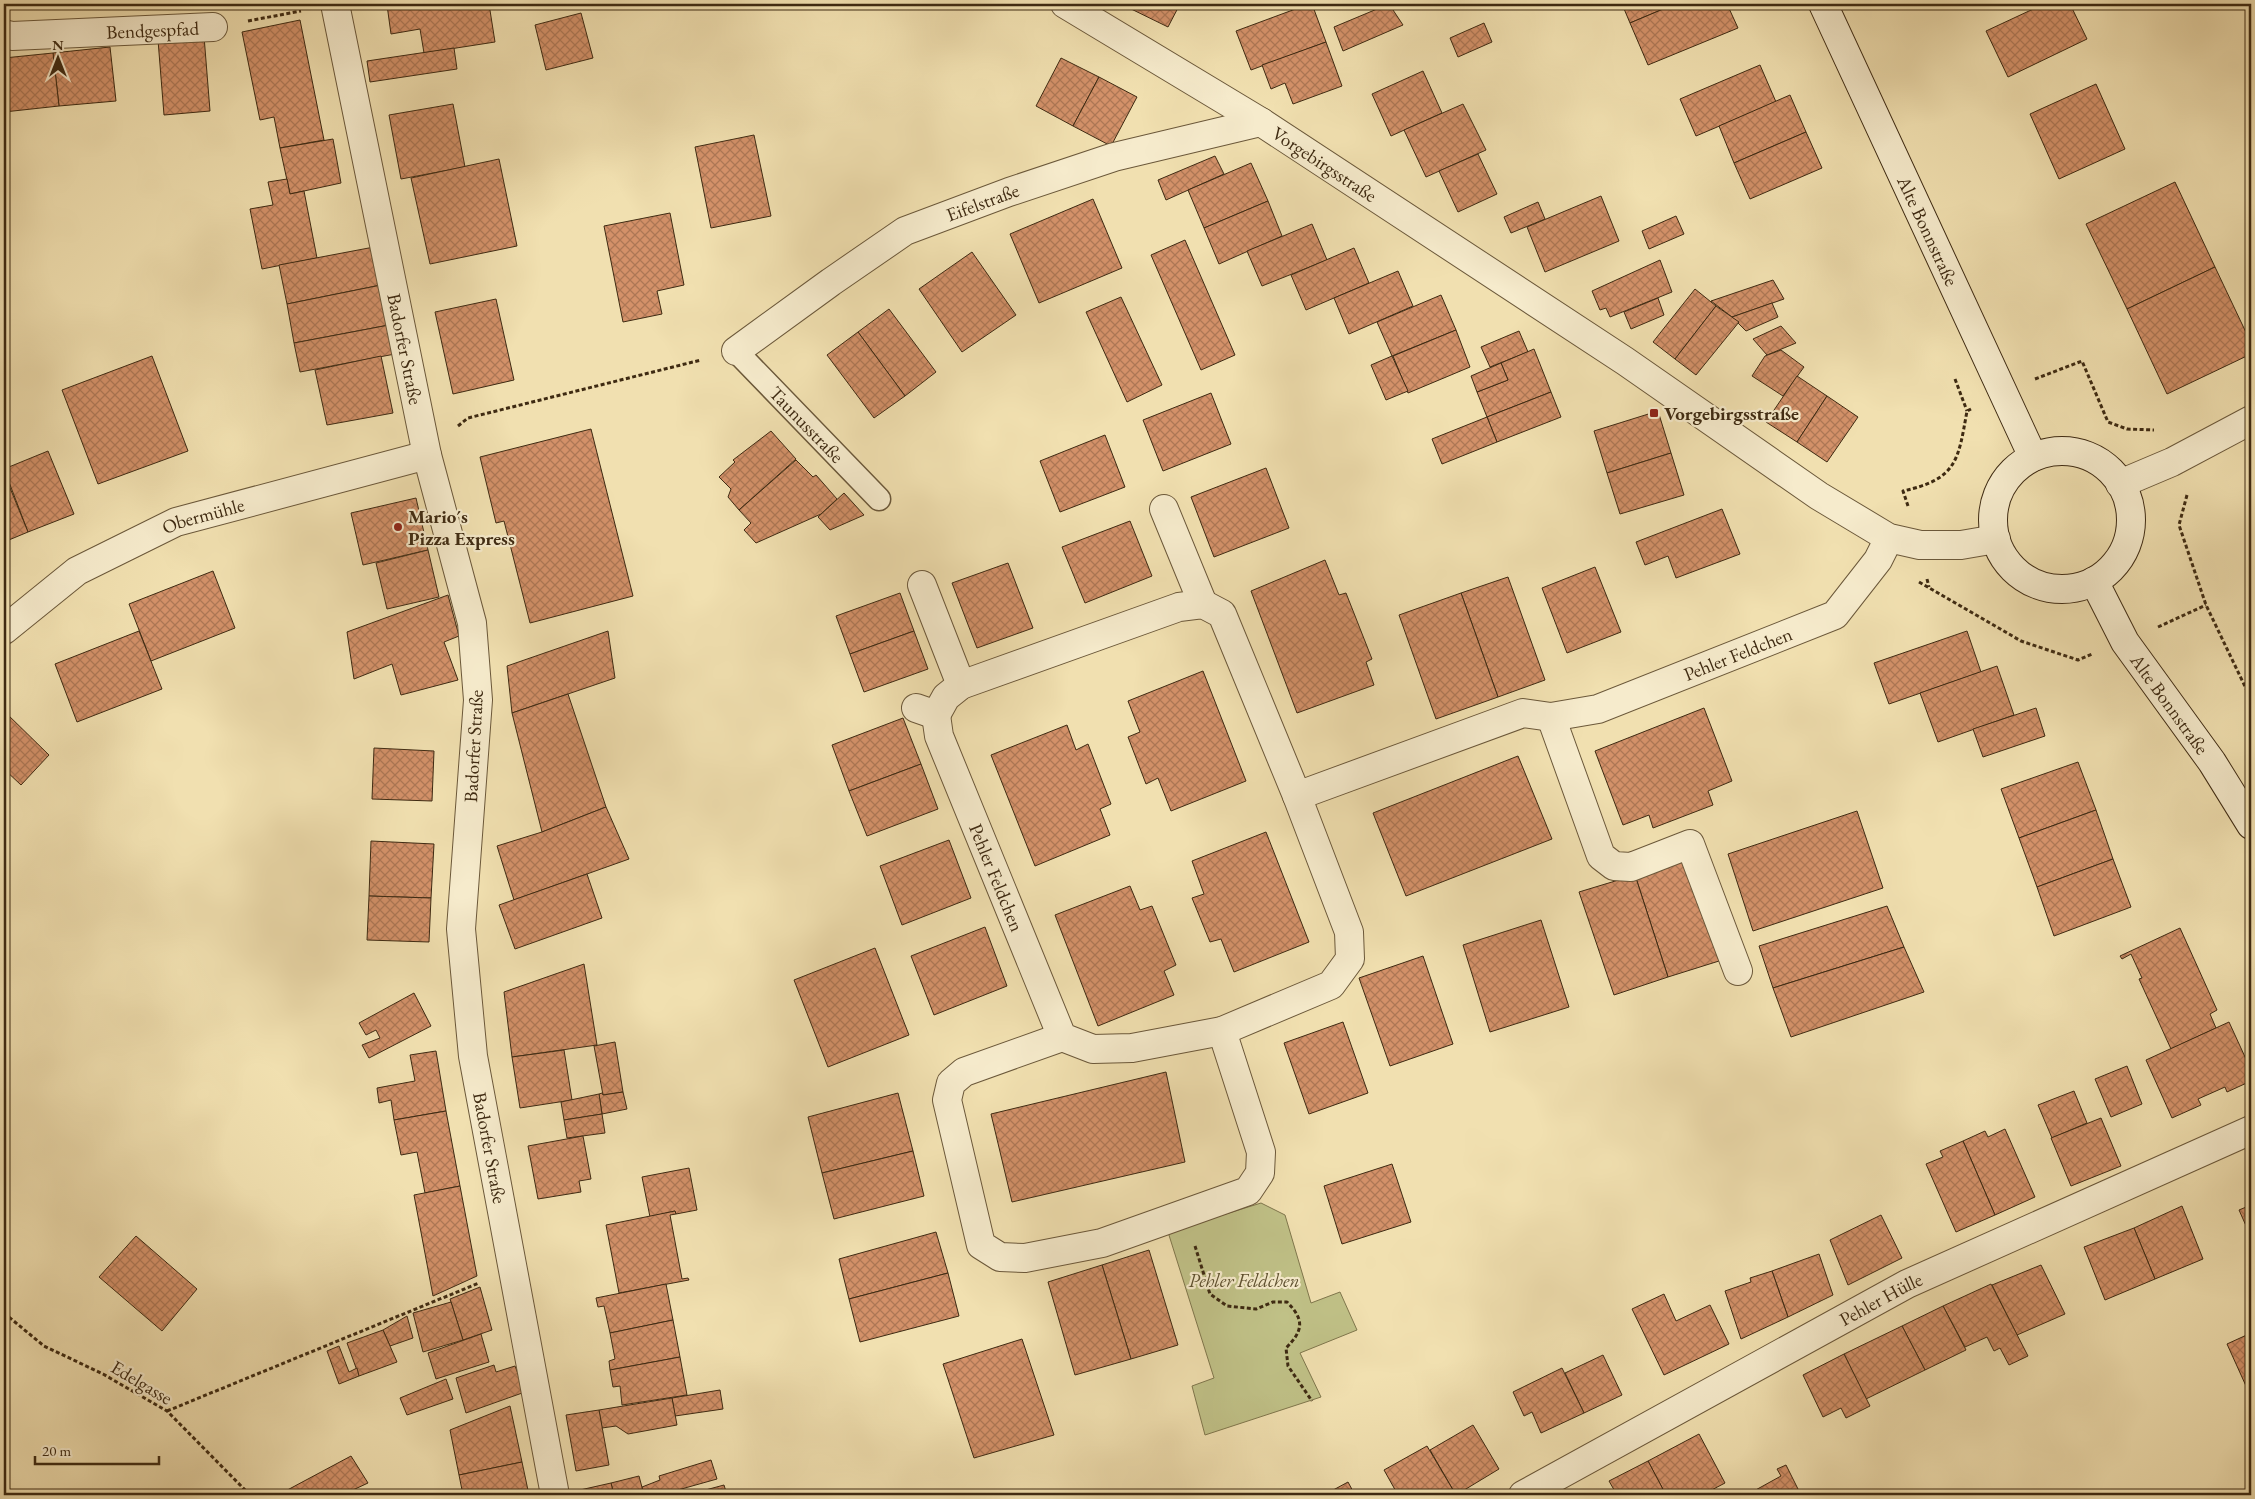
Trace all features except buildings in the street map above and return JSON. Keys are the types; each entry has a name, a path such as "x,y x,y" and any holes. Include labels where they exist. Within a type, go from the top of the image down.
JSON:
{"street":[{"name":"Vorgebirgsstraße","path":"1065,4 1261,122 1625,361 1820,496 1883,549 1920,545 1960,545 1996,539"},
{"name":"Alte Bonnstraße","path":"1823,4 2033,457"},
{"name":"Badorfer Straße","path":"335,5 427,455 472,623 478,700 461,929 473,1056 555,1495"},
{"name":"Bendgespfad","path":"4,34 12,36 213,27"},
{"name":"Eifelstraße","path":"736,351 831,282 906,231 1009,192 1114,157 1261,122"},
{"path":"2120,484 2172,462 2251,420"},
{"path":"2051,451 2087,455 2103,464 2116,476 2120,484 2131,511 2131,532 2124,552 2111,569 2094,581 2068,588 2054,589 2035,583 2013,568 2004,558 1996,539 1993,520 1996,500 2004,482 2017,468 2033,457 2051,451"},
{"name":"Obermühle","path":"4,630 77,571 176,522 427,455"},
{"path":"1164,509 1203,604 1222,614 1297,796 1348,932 1350,959 1331,985 1222,1031 1132,1048 1093,1049 1062,1037 964,1072 951,1083 947,1100 981,1245 1000,1257 1025,1258 1102,1243 1248,1191 1260,1173 1261,1152 1222,1031"},
{"name":"Pehler Feldchen","path":"1297,796 1523,713 1551,717 1598,709 1835,615 1883,549"},
{"name":"Alte Bonnstraße","path":"2094,581 2126,642 2212,762 2251,825"},
{"path":"922,585 961,685"},
{"name":"Pehler Feldchen","path":"1062,1037 939,736 926,712 961,685 1179,607 1203,604"},
{"path":"1551,717 1601,856 1614,866 1631,867 1690,844 1738,971"},
{"name":"Pehler Hülle","path":"1523,1495 1907,1284 2251,1130"}],"lane":[{"name":"Taunusstraße","path":"736,351 879,499"}],"path":[{"path":"213,27 335,5"},
{"path":"427,455 468,418 736,351"},
{"path":"2172,462 2187,496 2178,526 2206,605 2251,699"},
{"path":"1883,549 1929,587 2021,641 2078,660"},
{"path":"1184,1215 1210,1294 1227,1306 1256,1309 1273,1302 1287,1302 1297,1313 1301,1326 1296,1339 1286,1348 1288,1366 1312,1401"},
{"path":"167,1411 512,1269"},
{"name":"Edelgasse","path":"4,1313 44,1346 103,1374 167,1411 250,1495"}],"green space":[{"name":"Pehler Feldchen","path":"1261,1203 1285,1215 1311,1303 1340,1292 1357,1330 1300,1353 1321,1397 1205,1435 1192,1386 1214,1378 1168,1232"}],"place":[{"name":"Vorgebirgsstraße","path":"1654,413"},
{"name":"Mario´s Pizza Express","path":"398,527"}]}
